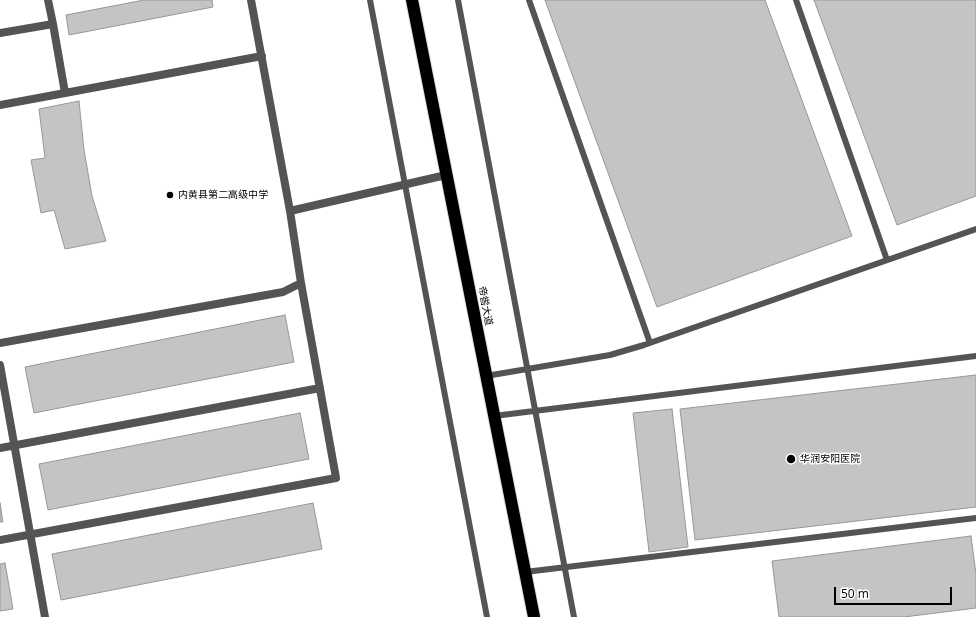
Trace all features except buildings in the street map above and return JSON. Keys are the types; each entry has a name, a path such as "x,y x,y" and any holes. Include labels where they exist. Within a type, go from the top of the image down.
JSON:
{"highway":[{"name":"帝喾大道","path":"412,0 534,617"}],"street":[{"path":"48,0 65,93"},
{"path":"0,540 336,478 252,0"},
{"path":"0,33 53,24"},
{"path":"0,105 262,56"},
{"path":"290,211 446,175"},
{"path":"0,344 283,292 301,283"},
{"path":"0,365 45,617"},
{"path":"0,448 320,388"}],"lane":[{"path":"370,0 487,617"},
{"path":"458,0 574,617"},
{"path":"529,0 650,343"},
{"path":"796,0 887,260"},
{"path":"486,376 610,355 650,343 976,229"},
{"path":"494,416 976,356"},
{"path":"525,572 976,518"}],"place":[{"name":"内黄县第二高级中学","path":"170,195"},
{"name":"华润安阳医院","path":"791,459"}]}
